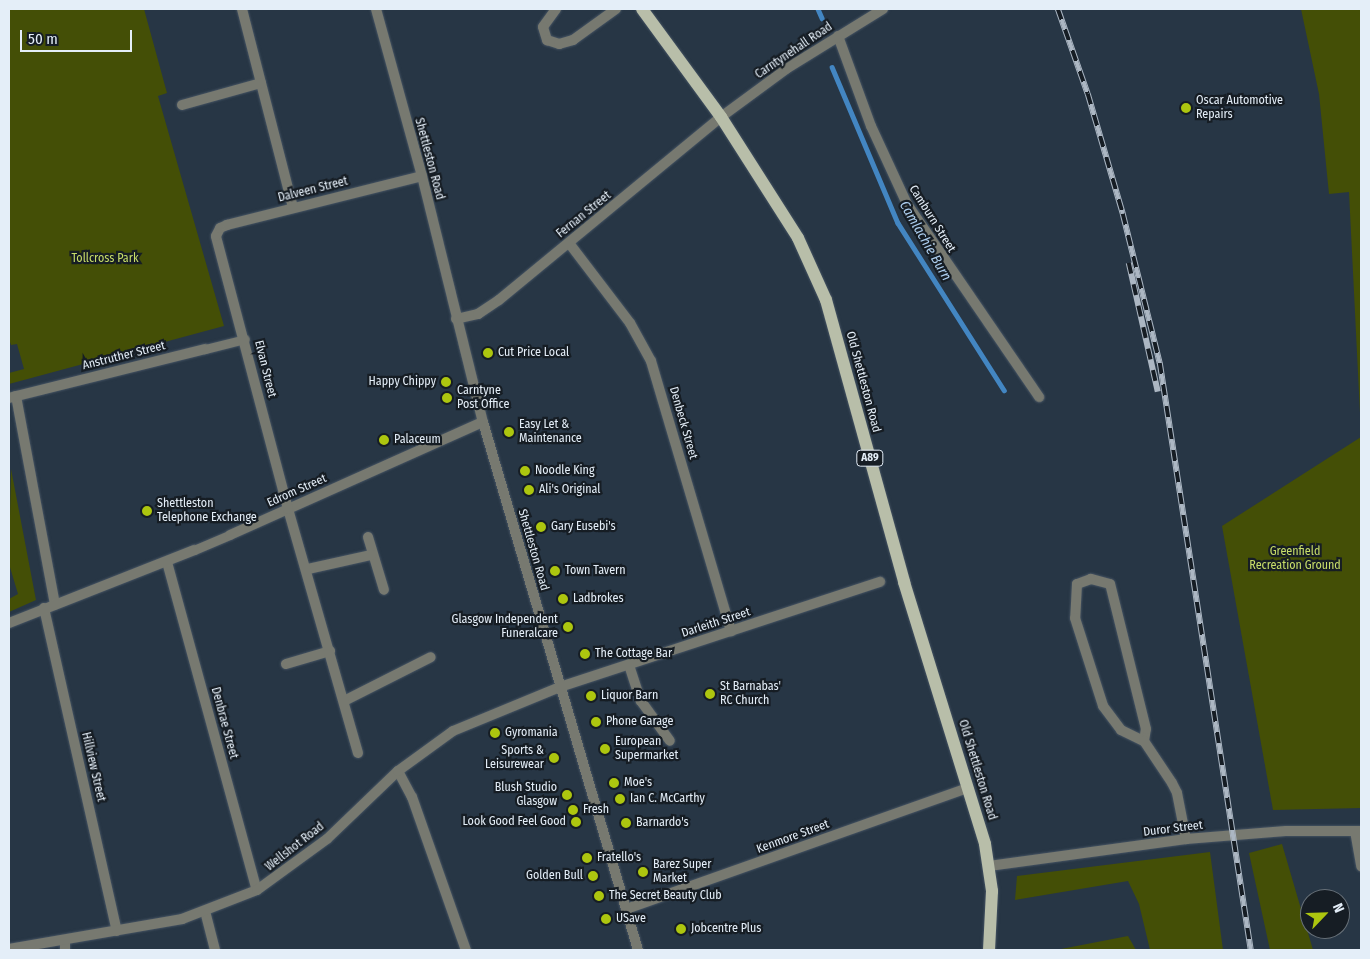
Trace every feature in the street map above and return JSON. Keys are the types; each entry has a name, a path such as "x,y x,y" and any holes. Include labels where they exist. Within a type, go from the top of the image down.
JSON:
{"main road":[{"name":"Old Shettleston Road","path":"642,9 721,117 798,238 826,300 902,575 968,788 989,866 993,906 989,950"}],"street":[{"path":"242,9 293,208"},
{"name":"Shettleston Road","path":"376,9 422,176 483,422 638,950"},
{"path":"556,9 543,27 547,40 559,44 573,40 616,9"},
{"name":"Carntynehall Road","path":"721,117 786,69 883,9"},
{"name":"Camburn Street","path":"838,36 871,126 907,204 1039,398"},
{"path":"182,105 262,83"},
{"name":"Fernan Street","path":"456,319 478,314 499,300 721,117"},
{"name":"Dalveen Street","path":"216,236 220,228 227,225 422,176"},
{"name":"Elvan Street","path":"216,236 245,339 288,509 308,569 358,753"},
{"name":"Denbeck Street","path":"569,243 630,323 652,362 731,631"},
{"name":"Anstruther Street","path":"12,397 245,339"},
{"path":"12,397 55,604"},
{"name":"Edrom Street","path":"9,623 167,562 483,422"},
{"path":"368,538 371,555 384,590"},
{"path":"308,569 371,555"},
{"name":"Denbrae Street","path":"167,562 256,890"},
{"path":"1144,741 1146,729 1110,584 1091,579 1078,584 1075,618 1103,706 1121,730 1144,741 1177,793 1186,839"},
{"name":"Darleith Street","path":"560,687 880,582"},
{"name":"Hillview Street","path":"44,608 117,931"},
{"path":"286,664 330,651"},
{"path":"344,701 431,657"},
{"path":"629,665 641,701 670,741"},
{"name":"Wellshot Road","path":"9,949 65,945 205,911 256,890 328,839 398,771 453,731 560,687"},
{"path":"398,771 412,797 466,950"},
{"name":"Kenmore Street","path":"626,909 968,788"},
{"name":"Duror Street","path":"989,866 1186,839 1286,831 1358,831"},
{"path":"1358,831 1361,866"},
{"path":"205,911 215,950"}],"green space":[{"name":"Tollcross Park","path":"9,9 144,9 167,93 158,96 224,326 9,384 9,373 24,369 17,344 11,345 9,339"},
{"path":"1301,9 1361,9 1361,433 1349,192 1329,194 1319,94"},
{"name":"Greenfield Recreation Ground","path":"1361,437 1361,808 1273,810 1222,526"},
{"path":"11,469 36,600 9,612 9,599 18,594 9,564"},
{"path":"1282,844 1300,906 1300,939 1310,939 1313,950 1270,950 1249,853"},
{"path":"1210,852 1223,950 1150,950 1139,904 1128,881 1015,900 1017,876"},
{"path":"1128,936 1136,950 1056,950"}],"waterway":[{"name":"Camlachie Burn","path":"818,9 822,18"},
{"name":"Camlachie Burn","path":"832,67 898,223 1004,390"}],"railway":[{"path":"1058,9 1088,94 1123,214 1160,363 1251,950"},
{"path":"1129,263 1158,392"}],"place":[{"name":"Oscar Automotive Repairs","path":"1186,108"},
{"name":"Cut Price Local","path":"488,353"},
{"name":"Happy Chippy","path":"446,382"},
{"name":"Carntyne Post Office","path":"447,398"},
{"name":"Easy Let & Maintenance","path":"509,432"},
{"name":"Palaceum","path":"384,440"},
{"name":"Noodle King","path":"525,471"},
{"name":"Ali's Original","path":"529,490"},
{"name":"Shettleston Telephone Exchange","path":"147,511"},
{"name":"Gary Eusebi's","path":"541,527"},
{"name":"Town Tavern","path":"555,571"},
{"name":"Ladbrokes","path":"563,599"},
{"name":"Glasgow Independent Funeralcare","path":"568,627"},
{"name":"The Cottage Bar","path":"585,654"},
{"name":"St Barnabas' RC Church","path":"710,694"},
{"name":"Liquor Barn","path":"591,696"},
{"name":"Phone Garage","path":"596,722"},
{"name":"Gyromania","path":"495,733"},
{"name":"European Supermarket","path":"605,749"},
{"name":"Sports & Leisurewear","path":"554,758"},
{"name":"Moe's","path":"614,783"},
{"name":"Blush Studio Glasgow","path":"567,795"},
{"name":"Ian C. McCarthy","path":"620,799"},
{"name":"Fresh","path":"573,810"},
{"name":"Look Good Feel Good","path":"576,822"},
{"name":"Barnardo's","path":"626,823"},
{"name":"Fratello's","path":"587,858"},
{"name":"Barez Super Market","path":"643,872"},
{"name":"Golden Bull","path":"593,876"},
{"name":"The Secret Beauty Club","path":"599,896"},
{"name":"USave","path":"606,919"},
{"name":"Jobcentre Plus","path":"681,929"}]}
